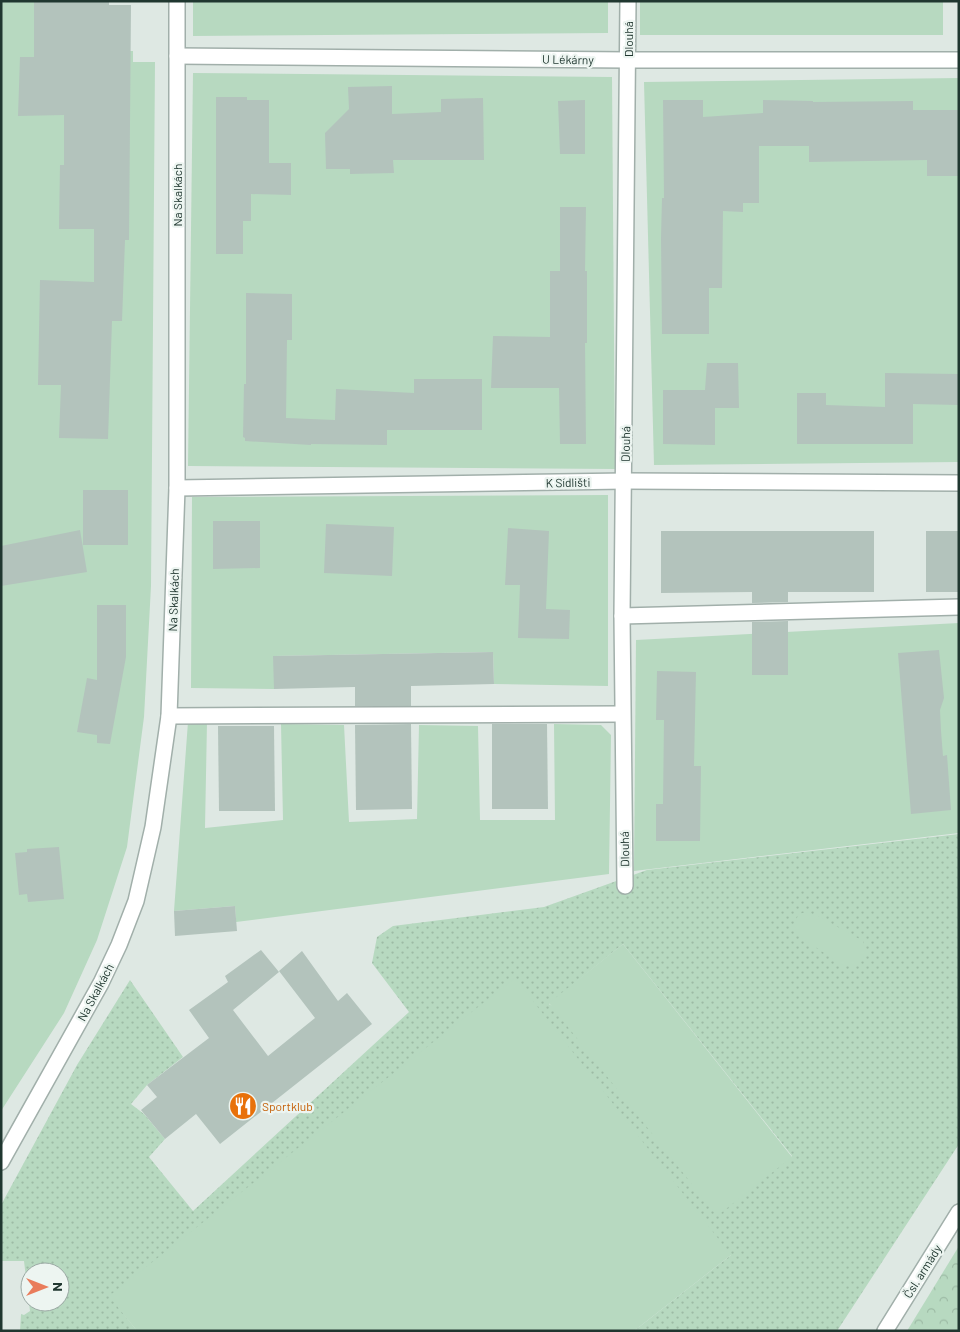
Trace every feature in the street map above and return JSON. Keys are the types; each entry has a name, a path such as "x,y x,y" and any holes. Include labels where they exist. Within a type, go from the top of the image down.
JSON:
{"street":[{"name":"Na Skalkách","path":"1,1162 101,983 129,922 143,878 154,826 169,716 177,488 177,1"},
{"name":"Dlouhá","path":"624,886 622,616 628,1"},
{"name":"U Lékárny","path":"177,56 628,60 959,60"},
{"name":"K Sídlišti","path":"177,488 624,481 959,482"},
{"path":"622,616 959,607"},
{"path":"169,716 622,714"},
{"name":"Čsl. armády","path":"885,1331 959,1212"}],"green space":[{"path":"1,1 155,1 35,3 97,51 133,51 133,62 155,62 151,586 144,717 127,847 97,940 64,1013 1,1111"},
{"path":"193,1 608,1 608,33 193,36"},
{"path":"640,1 943,1 943,35 640,35"},
{"path":"193,73 612,77 615,469 188,466"},
{"path":"959,78 959,462 654,465 644,82"},
{"path":"608,495 608,686 494,684 493,652 274,656 274,689 191,688 192,497"},
{"path":"959,623 959,833 634,871 636,640"},
{"path":"188,722 207,722 205,828 283,820 281,724 344,725 349,822 417,819 419,725 478,726 480,820 555,820 554,724 601,725 611,735 609,874 236,922 235,906 174,911"},
{"path":"959,834 959,1144 837,1331 634,1331 731,1255 110,1296 137,1331 20,1331 21,1314 24,1315 28,1312 70,1312 70,1262 1,1261 1,1205 77,1065 130,980 183,1057 147,1085 131,1104 144,1114 165,1139 149,1157 193,1211 409,1012 372,963 377,937 393,926 544,907 647,870","holes":["623,944 792,1157 549,1004"]},
{"path":"806,912 816,915 863,941 866,951 863,958 856,965 844,966 797,935 794,923 799,914"},
{"path":"623,944 792,1157 717,1216 549,1003"},
{"path":"515,978 731,1255 634,1331 137,1331 109,1296"},
{"path":"959,1246 959,1331 907,1331"}],"building":[{"path":"34,2 109,2 109,5 131,5 129,240 125,240 122,321 112,321 108,439 59,438 61,385 38,385 40,280 94,282 94,229 59,229 60,165 64,165 64,115 18,116 20,57 34,57"},
{"path":"392,86 392,114 441,112 441,99 483,98 484,160 393,160 394,173 350,174 350,169 326,169 325,133 349,109 348,87"},
{"path":"216,97 247,97 247,100 269,100 269,163 291,163 291,195 251,194 251,221 243,221 243,254 216,254"},
{"path":"585,100 585,154 560,154 558,101"},
{"path":"663,100 703,100 703,117 763,113 763,100 813,102 913,101 913,110 959,110 959,176 927,176 927,160 809,162 809,146 759,146 759,203 743,203 743,212 723,211 722,288 709,288 709,334 662,334"},
{"path":"560,207 586,207 586,444 560,444 559,388 491,388 493,336 550,337 550,271 560,271"},
{"path":"246,293 292,294 292,340 287,340 286,418 335,420 336,389 414,393 414,379 482,379 482,430 387,430 387,445 311,445 245,441 243,437 244,384 246,384"},
{"path":"707,363 738,363 739,408 715,408 715,445 663,444 663,390 705,390"},
{"path":"885,373 959,374 959,405 913,404 913,444 797,444 797,393 826,393 826,405 885,407"},
{"path":"83,490 128,490 128,545 83,545"},
{"path":"213,521 260,521 260,568 213,569"},
{"path":"326,524 394,527 392,576 324,573"},
{"path":"508,528 549,531 546,609 570,610 569,639 518,638 520,585 505,585"},
{"path":"80,530 87,572 1,586 1,546"},
{"path":"661,531 874,531 874,592 788,592 788,602 752,603 752,592 661,593"},
{"path":"926,531 959,531 959,592 926,592"},
{"path":"97,605 126,605 126,657 110,744 97,743 97,735 77,732 87,678 97,680"},
{"path":"788,621 788,675 752,675 752,622"},
{"path":"939,650 944,698 940,710 941,731 943,756 947,755 951,810 911,814 898,653"},
{"path":"493,652 494,684 411,686 411,706 355,706 355,687 274,689 273,656"},
{"path":"657,671 696,672 694,766 701,766 700,841 656,841 656,804 663,804 664,720 656,720"},
{"path":"411,724 412,809 356,810 355,725"},
{"path":"492,724 547,724 548,809 492,809"},
{"path":"218,726 274,726 275,811 219,811"},
{"path":"59,847 64,899 28,902 27,894 19,895 15,853 27,852 27,849"},
{"path":"235,906 237,931 175,936 174,911"},
{"path":"261,950 279,972 233,1010 268,1056 315,1018 279,971 302,951 338,1001 347,993 372,1024 220,1144 196,1114 165,1139 141,1110 157,1097 147,1085 209,1038 189,1010 228,982 225,976"}],"place":[{"name":"Sportklub","path":"243,1106"}]}
